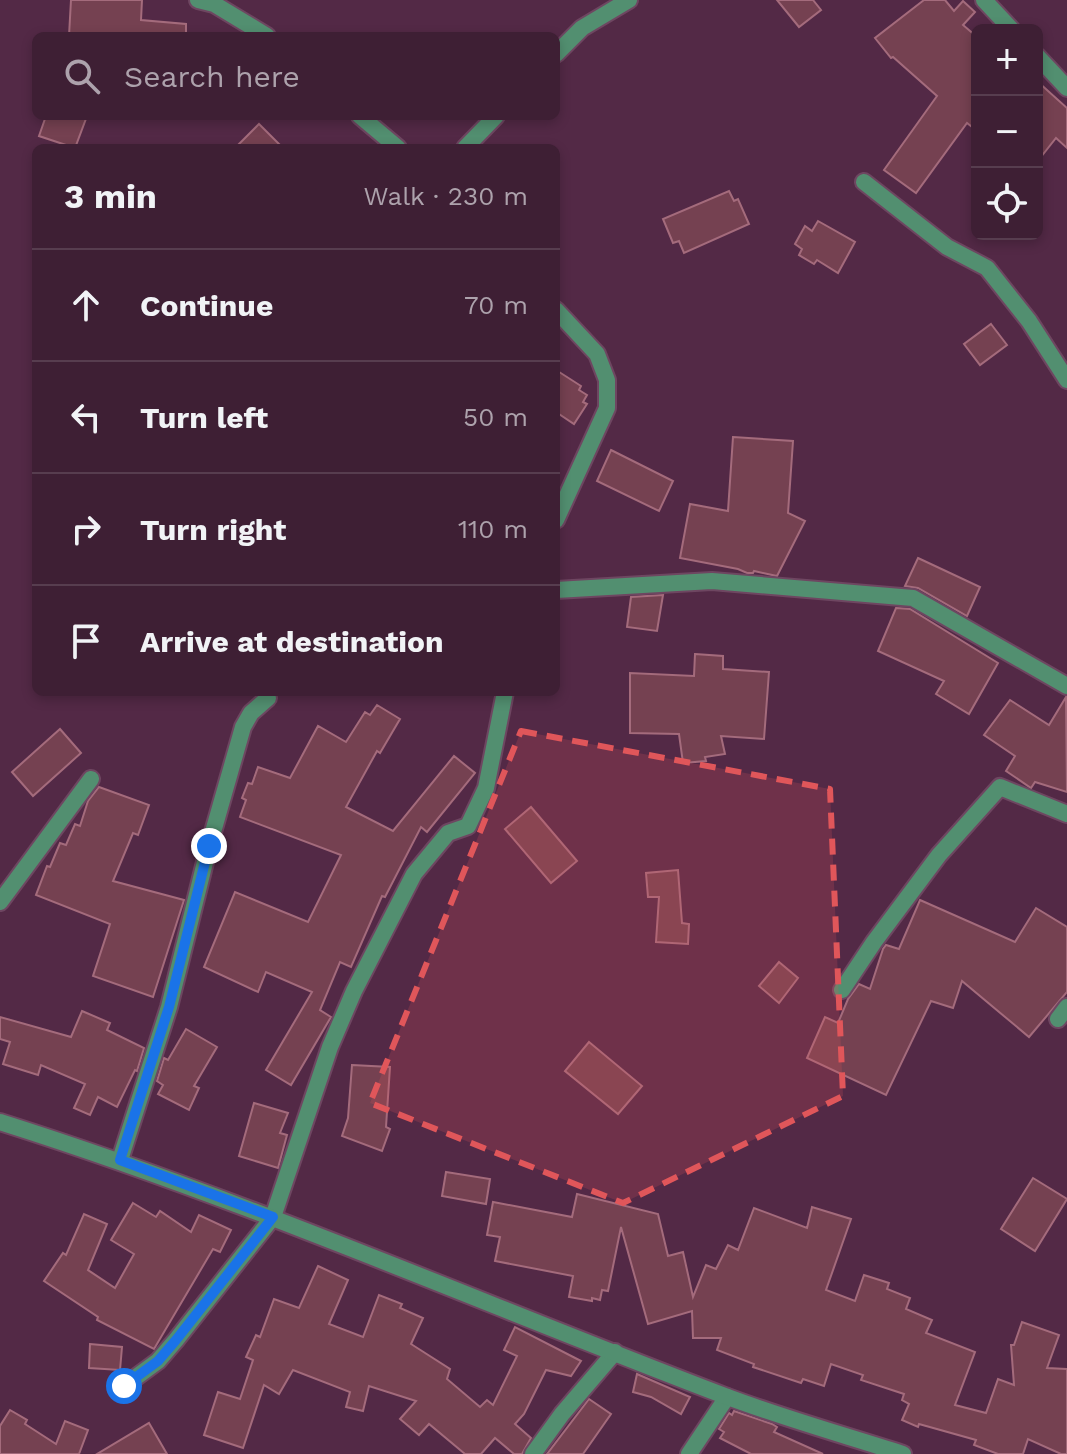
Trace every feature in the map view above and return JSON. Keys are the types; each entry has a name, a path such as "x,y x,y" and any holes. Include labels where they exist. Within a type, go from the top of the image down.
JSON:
{"street":[{"path":"198,0 214,4 260,32"},
{"path":"560,50 582,28 629,0"},
{"path":"984,0 1006,24"},
{"path":"1043,62 1067,88"},
{"path":"364,120 390,144"},
{"path":"469,144 492,120"},
{"path":"864,182 947,247 987,268 1029,321 1067,380"},
{"path":"560,314 597,354 607,380 607,408 560,511"},
{"path":"560,590 712,581 913,598 1067,686"},
{"path":"124,1386 158,1361 273,1217 330,1047 354,991 414,874 448,833 468,826 486,788 504,696"},
{"path":"120,1160 169,1007 209,846 243,727 251,713 268,698"},
{"path":"0,902 91,779"},
{"path":"842,990 939,855 1000,787 1067,814"},
{"path":"0,1122 120,1160 273,1217 727,1397 903,1454"},
{"path":"533,1454 562,1414 615,1352"},
{"path":"689,1454 727,1397"}],"highlighted area":[{"path":"521,731 830,789 843,1096 623,1203 370,1103"}],"building":[{"path":"71,0 142,0 141,20 186,24 186,32 69,32"},
{"path":"777,0 813,0 821,10 799,27"},
{"path":"924,0 945,0 954,11 963,1 975,12 963,25 971,32 971,126 967,123 916,193 884,170 937,96 891,58 875,38"},
{"path":"1043,86 1067,108 1067,148 1056,138 1043,154"},
{"path":"45,120 86,120 76,144 63,144 39,136"},
{"path":"259,124 279,144 239,144"},
{"path":"729,191 734,201 738,199 749,224 684,253 679,241 673,243 663,219"},
{"path":"818,221 855,242 838,273 817,260 814,264 799,255 802,249 795,244 805,226 812,231"},
{"path":"991,324 1007,345 980,365 964,344"},
{"path":"560,373 581,386 579,390 587,395 583,402 587,404 574,424 560,415"},
{"path":"733,437 793,441 788,513 805,521 777,576 754,571 747,573 680,558 690,504 728,511"},
{"path":"611,450 673,481 659,511 597,481"},
{"path":"918,558 980,587 967,616 918,588 905,586"},
{"path":"663,595 657,631 627,627 631,597"},
{"path":"896,608 910,609 998,663 969,714 936,694 944,681 878,651"},
{"path":"695,654 723,656 723,669 769,672 764,739 721,736 725,754 705,757 706,761 683,763 679,734 630,733 630,673 694,676"},
{"path":"1066,697 1067,792 1035,782 1031,788 1006,771 1015,756 984,735 1010,700 1049,725"},
{"path":"377,705 400,719 380,753 377,751 346,807 393,831 454,756 475,773 427,832 421,827 385,897 382,896 351,967 340,962 320,1010 331,1017 291,1085 266,1070 312,992 266,972 258,992 204,967 235,892 308,922 341,855 240,817 246,800 242,798 248,783 252,784 258,767 290,778 318,726 346,742 365,712 370,715"},
{"path":"60,729 81,753 33,796 12,772"},
{"path":"99,787 149,805 138,835 133,833 113,881 184,900 153,997 93,976 110,924 36,895 60,843 66,845 75,824 80,826 88,801"},
{"path":"531,807 577,861 551,883 505,829"},
{"path":"678,870 682,923 689,924 688,944 656,942 659,897 648,897 646,873"},
{"path":"920,900 1015,942 1036,908 1067,927 1067,992 1029,1037 962,981 953,1008 931,1001 886,1095 807,1058 825,1017 838,1023 848,999 859,984 870,989 886,945 899,949"},
{"path":"779,962 798,978 779,1003 759,986"},
{"path":"82,1011 110,1023 107,1030 144,1048 137,1071 117,1107 98,1097 90,1115 74,1108 85,1084 41,1065 38,1075 3,1064 10,1042 0,1039 0,1017 71,1037"},
{"path":"186,1029 217,1047 194,1086 199,1088 189,1110 158,1094 163,1085 157,1081 164,1058 168,1060"},
{"path":"589,1042 642,1086 618,1114 565,1071"},
{"path":"352,1065 390,1067 386,1127 390,1129 382,1151 342,1136 348,1118"},
{"path":"254,1103 288,1113 280,1133 287,1135 278,1168 239,1156"},
{"path":"446,1172 490,1179 486,1204 442,1196"},
{"path":"1033,1178 1067,1199 1035,1251 1001,1229"},
{"path":"577,1194 658,1214 668,1256 683,1252 693,1297 706,1265 716,1269 728,1245 738,1250 754,1208 807,1228 812,1207 851,1219 826,1290 855,1301 864,1275 889,1283 887,1289 910,1298 906,1309 932,1320 926,1333 975,1352 955,1405 986,1413 998,1379 1014,1385 1011,1345 1014,1345 1022,1322 1059,1335 1047,1368 1067,1369 1067,1454 1028,1439 1023,1454 998,1454 974,1445 976,1440 919,1424 918,1427 902,1420 909,1404 902,1400 904,1394 861,1380 863,1375 831,1364 824,1386 803,1379 801,1383 753,1367 754,1364 717,1350 721,1338 693,1338 692,1311 648,1324 621,1227 608,1291 602,1290 600,1300 569,1297 573,1276 495,1261 500,1237 487,1235 493,1202 572,1217"},
{"path":"133,1203 156,1217 160,1211 191,1232 199,1215 231,1230 220,1252 213,1249 154,1349 97,1320 98,1317 44,1281 63,1253 66,1255 84,1214 107,1224 88,1270 115,1288 134,1254 111,1240"},
{"path":"318,1266 348,1280 329,1324 363,1337 379,1295 402,1304 400,1308 423,1318 411,1344 450,1369 447,1379 480,1407 487,1400 493,1405 517,1356 504,1350 515,1327 581,1361 571,1376 546,1370 524,1414 515,1424 531,1438 522,1454 514,1454 495,1438 481,1454 465,1454 429,1424 419,1435 400,1419 416,1401 369,1386 363,1411 346,1407 350,1392 293,1370 279,1394 264,1385 243,1448 204,1435 218,1392 240,1399 253,1360 246,1357 256,1335 260,1337 274,1299 299,1308"},
{"path":"90,1344 122,1347 120,1370 89,1368"},
{"path":"637,1374 690,1397 681,1414 651,1397 633,1392"},
{"path":"589,1399 611,1414 583,1454 547,1454"},
{"path":"10,1410 56,1444 65,1421 88,1430 79,1454 0,1454 0,1426"},
{"path":"734,1411 772,1424 777,1427 774,1432 823,1454 751,1454 720,1438 724,1432 719,1429 729,1413 732,1415"},
{"path":"149,1423 167,1454 97,1454"}],"route":[{"path":"124,1386 158,1361 273,1217 120,1160 169,1007 209,846"}]}
